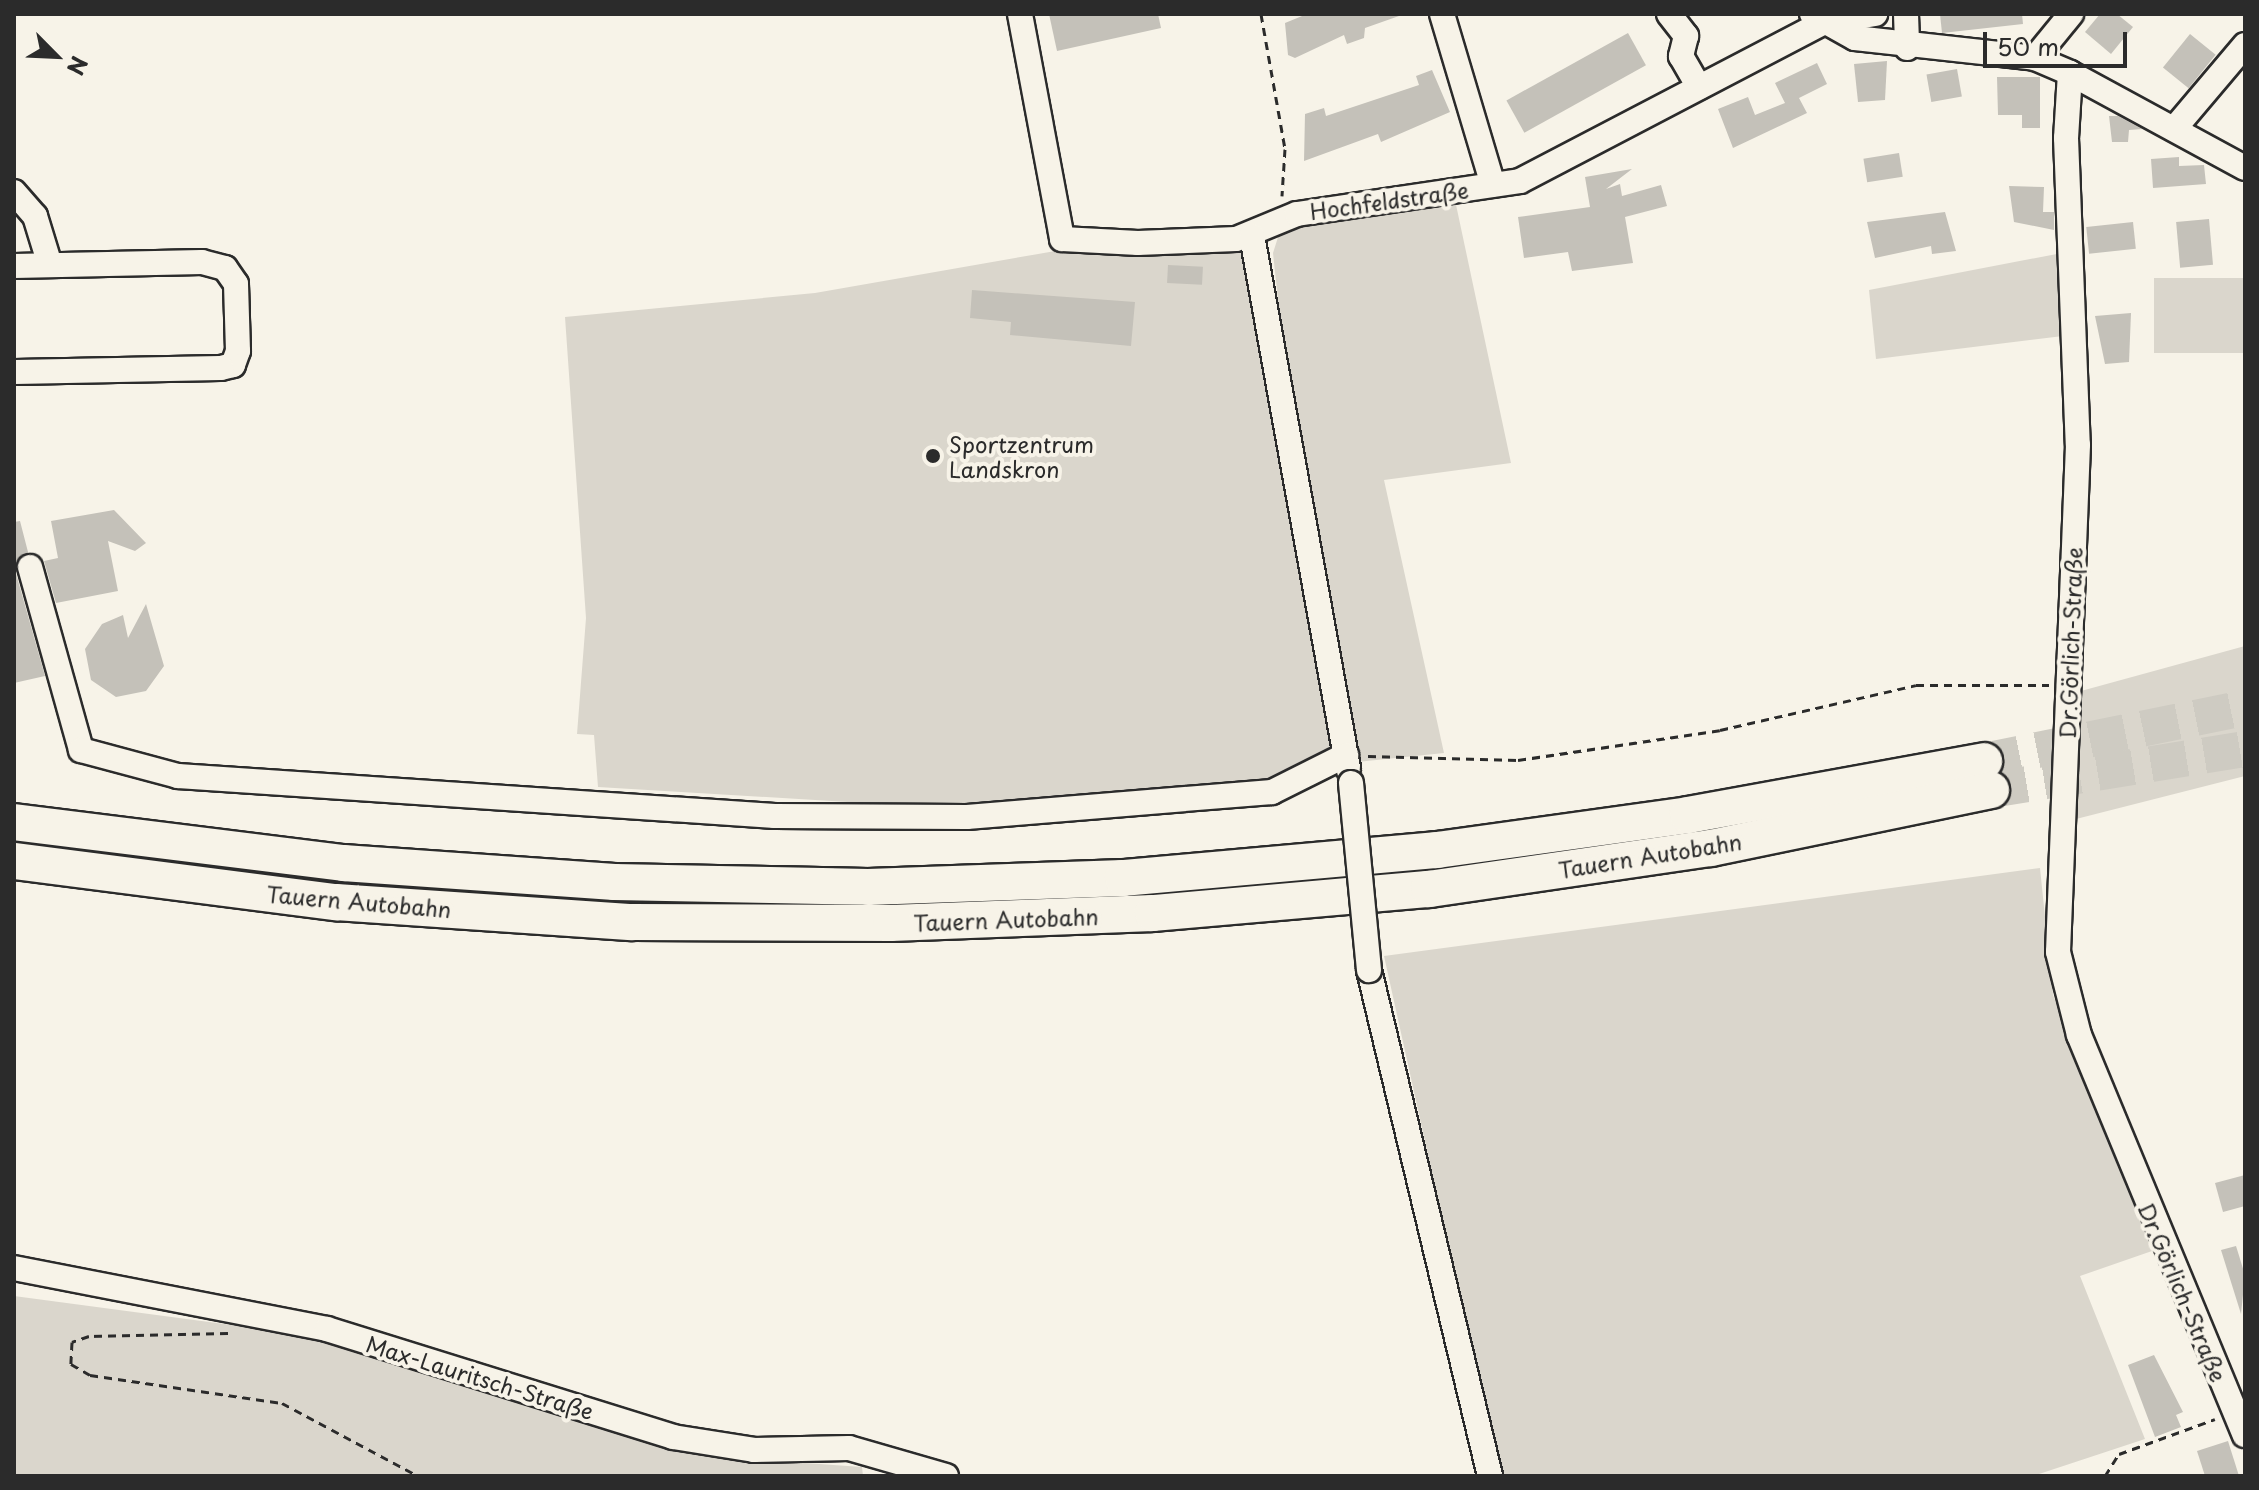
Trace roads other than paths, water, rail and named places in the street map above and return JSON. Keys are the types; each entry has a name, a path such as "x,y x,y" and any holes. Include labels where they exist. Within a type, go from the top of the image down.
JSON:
{"highway":[{"name":"Tauern Autobahn","path":"14,822 343,863 614,882 868,887 1123,878 1437,850 1988,775 1711,848 1429,889 1153,913 891,923 632,922 336,902 14,861"}],"street":[{"name":"Hochfeldstraße","path":"1020,14 1062,239 1252,236 1283,219 1520,181 1699,87 1817,18 1875,14"},
{"path":"1442,14 1493,185"},
{"path":"1669,14 1686,36 1681,56 1699,87"},
{"path":"1906,14 1907,48"},
{"path":"2035,58 2071,14"},
{"path":"1817,18 1907,48 2035,58 2070,73 2245,168"},
{"path":"2174,129 2245,45"},
{"name":"Dr.Görlich-Straße","path":"2070,73 2078,445 2058,952 2079,1035 2240,1411 2245,1435"},
{"path":"14,192 35,216 50,265"},
{"path":"1252,236 1351,783 1369,970 1490,1476"},
{"path":"14,266 202,262 225,268 236,284 238,351 233,365 221,368 14,372"},
{"path":"30,567 81,750 178,776 775,816 967,817 1272,792 1346,755"},
{"name":"Max-Lauritsch-Straße","path":"14,1268 327,1329 673,1437 754,1450 849,1448 946,1476"}],"tunnel":[{"path":"1984,761 2245,708"},
{"path":"1991,790 2245,749"}],"place":[{"name":"Sportzentrum Landskron","path":"933,456"}]}
